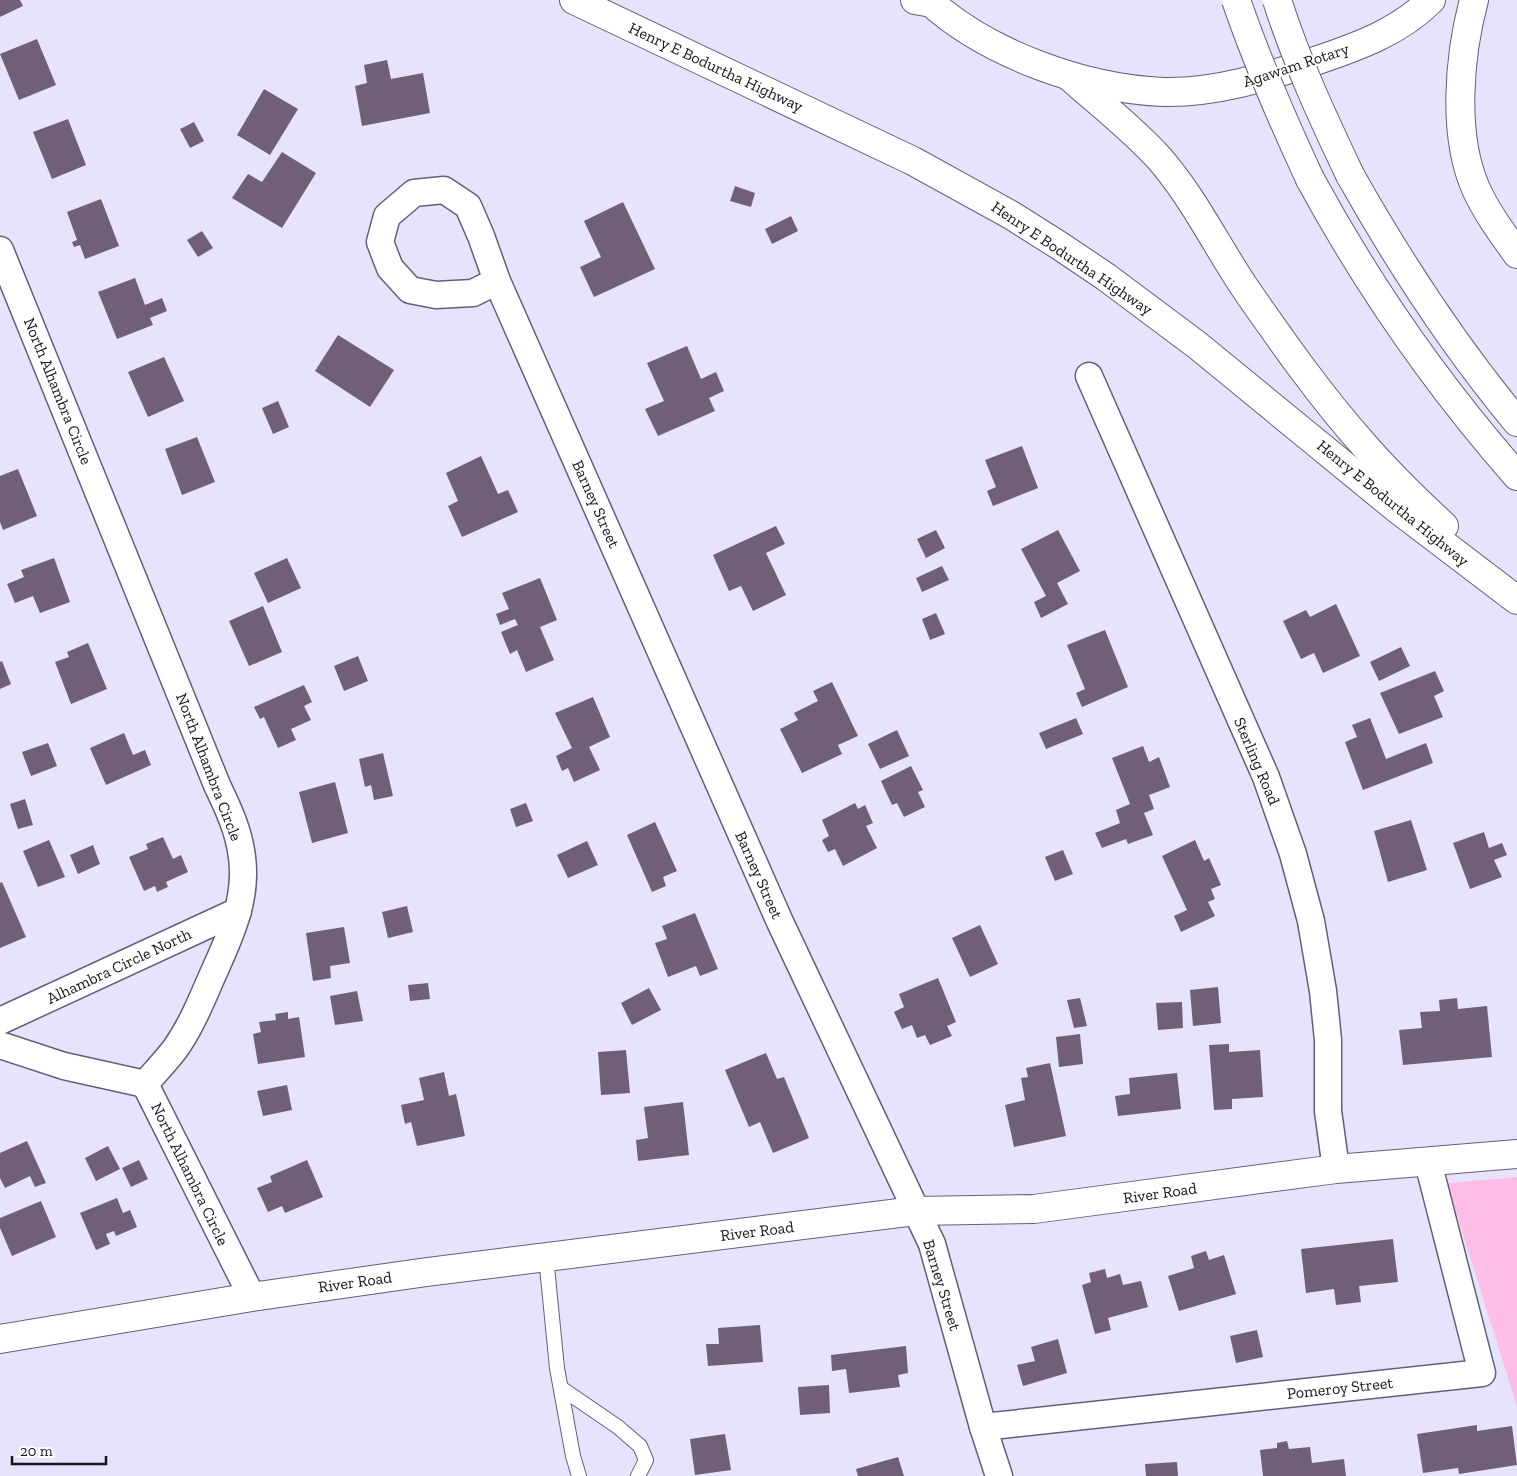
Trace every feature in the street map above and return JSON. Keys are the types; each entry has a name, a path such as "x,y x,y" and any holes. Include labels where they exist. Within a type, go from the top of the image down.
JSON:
{"main road":[{"name":"Henry E Bodurtha Highway","path":"574,0 913,161 1011,215 1060,246 1106,277 1197,345 1396,508 1517,600"},
{"path":"1236,0 1283,120 1310,179 1336,227 1404,333 1440,383 1478,432 1517,476"},
{"path":"1277,0 1303,72 1326,126 1350,176 1378,226 1438,320 1517,422"},
{"name":"Agawam Rotary","path":"925,1 997,46 1021,58 1069,76 1120,87 1164,92 1195,90 1247,82 1314,61 1366,42 1398,27 1431,0"},
{"path":"1474,0 1468,26 1463,64 1461,106 1464,147 1470,174 1479,195 1489,214 1517,254"},
{"path":"1069,76 1140,139 1173,176 1246,289 1307,376 1363,444 1410,494 1517,595"},
{"name":"River Road","path":"0,1339 252,1297 546,1257 915,1212 1034,1209 1336,1169 1517,1154"}],"street":[{"name":"Barney Street","path":"497,281 473,293 436,295 410,290 390,268 380,242 387,216 414,193 444,190 468,206 497,281 780,922 915,1212 932,1244 983,1427 999,1476"},
{"name":"North Alhambra Circle","path":"0,250 233,820 239,839 242,857 242,894 235,923 189,1026 176,1047 145,1084 252,1297"},
{"name":"Sterling Road","path":"1089,376 1266,777 1293,854 1311,921 1323,991 1328,1040 1328,1111 1336,1169"},
{"name":"Alhambra Circle North","path":"0,1021 238,911"},
{"path":"0,1045 64,1066 145,1084"},
{"name":"Pomeroy Street","path":"983,1427 1482,1373 1428,1162"}],"lane":[{"path":"546,1257 561,1388 573,1456 579,1476"},
{"path":"561,1388 618,1427 640,1446 646,1460 638,1476"}],"shaded area":[{"path":"1517,1177 1517,1407 1447,1183"}],"building":[{"path":"0,0 20,0 23,6 0,17"},
{"path":"37,39 56,85 19,100 0,54"},
{"path":"387,60 391,79 423,73 430,113 362,126 355,86 367,83 364,65"},
{"path":"264,89 298,109 270,155 237,135"},
{"path":"68,119 86,165 52,179 33,132"},
{"path":"194,122 204,141 190,148 180,129"},
{"path":"282,152 316,173 282,228 232,198 248,174 262,182"},
{"path":"735,186 755,193 751,207 730,201"},
{"path":"101,199 119,246 85,259 80,245 74,247 72,242 77,240 67,212"},
{"path":"623,202 655,269 594,297 580,267 601,257 584,221"},
{"path":"791,216 798,231 772,244 765,229"},
{"path":"202,231 213,248 198,257 187,240"},
{"path":"135,278 145,305 162,298 167,311 150,318 153,325 117,339 98,292"},
{"path":"338,335 394,370 370,407 315,371"},
{"path":"687,346 701,379 716,372 724,391 709,398 715,411 658,436 645,409 664,401 647,363"},
{"path":"164,357 184,401 148,417 128,372"},
{"path":"278,401 289,427 273,434 262,408"},
{"path":"197,437 215,482 182,495 165,449"},
{"path":"1022,446 1038,488 993,506 987,491 996,487 985,460"},
{"path":"481,456 498,494 508,490 518,512 462,537 448,506 458,501 446,473"},
{"path":"18,469 37,516 3,530 0,522 0,476"},
{"path":"776,526 785,544 766,553 786,595 753,611 741,586 729,591 713,555"},
{"path":"936,530 945,548 926,558 917,539"},
{"path":"1058,530 1080,571 1057,583 1068,604 1041,618 1034,602 1046,596 1021,549"},
{"path":"54,558 70,602 40,613 33,596 15,603 7,584 24,577 21,570"},
{"path":"287,558 301,588 268,603 254,573"},
{"path":"942,566 949,580 922,592 916,578"},
{"path":"540,578 557,620 540,627 554,660 526,672 517,650 510,654 501,632 518,625 515,619 500,625 496,614 509,609 502,593"},
{"path":"1336,604 1360,656 1323,673 1314,653 1301,659 1283,621 1306,610 1310,617"},
{"path":"263,606 282,652 249,666 229,621"},
{"path":"936,613 945,634 930,640 922,619"},
{"path":"1105,630 1128,687 1082,707 1076,693 1085,689 1067,645"},
{"path":"88,643 107,689 71,704 55,662 69,657 67,652"},
{"path":"1401,647 1410,666 1379,681 1370,662"},
{"path":"358,656 368,681 344,691 334,666"},
{"path":"2,661 11,684 0,689 0,662"},
{"path":"1435,671 1444,691 1434,696 1443,717 1399,734 1380,693"},
{"path":"832,682 858,736 838,745 842,754 802,773 780,729 798,720 794,713 818,701 813,691"},
{"path":"304,685 312,702 304,706 311,720 291,729 296,740 278,748 264,717 260,719 254,707"},
{"path":"593,697 610,737 589,747 600,770 574,782 568,768 562,771 556,756 572,748 555,713"},
{"path":"1076,718 1083,734 1046,749 1039,733"},
{"path":"1370,718 1386,759 1426,743 1433,763 1363,790 1345,742 1357,737 1352,725"},
{"path":"897,730 909,756 880,769 868,744"},
{"path":"124,733 133,755 145,750 151,765 106,785 90,748"},
{"path":"48,743 57,766 31,776 22,752"},
{"path":"1143,746 1149,762 1159,757 1170,787 1149,795 1154,809 1144,813 1153,835 1128,844 1126,839 1102,848 1095,833 1120,823 1116,810 1130,804 1112,758"},
{"path":"383,753 393,796 374,800 371,785 365,787 359,759"},
{"path":"911,766 923,790 918,792 925,807 904,817 897,803 892,805 881,781"},
{"path":"335,782 348,833 312,843 299,792"},
{"path":"25,799 33,825 18,829 10,804"},
{"path":"526,803 533,821 516,827 510,809"},
{"path":"855,803 858,809 865,805 873,823 866,826 877,848 843,866 835,849 828,852 822,840 829,836 822,820"},
{"path":"1411,820 1427,870 1388,882 1374,831"},
{"path":"655,822 677,871 663,877 666,886 652,892 627,835"},
{"path":"1484,832 1489,848 1502,843 1507,855 1494,860 1502,877 1470,889 1453,843"},
{"path":"163,837 173,859 181,855 188,872 166,882 168,887 157,892 155,886 144,891 129,857 148,849 146,844"},
{"path":"49,840 65,877 38,887 23,851"},
{"path":"1195,840 1204,861 1209,858 1221,885 1211,889 1215,899 1208,902 1215,916 1181,932 1174,916 1187,910 1162,856"},
{"path":"587,841 598,865 568,878 557,855"},
{"path":"93,845 100,864 78,874 70,855"},
{"path":"1063,850 1073,874 1055,881 1045,857"},
{"path":"2,882 26,937 0,948 0,883"},
{"path":"407,906 413,932 388,938 382,912"},
{"path":"695,913 718,969 700,976 696,966 668,977 655,943 667,939 662,926"},
{"path":"980,925 998,964 970,977 952,938"},
{"path":"344,927 350,963 330,966 331,978 313,981 306,933"},
{"path":"938,978 956,1022 947,1026 952,1036 930,1045 925,1035 917,1038 912,1025 902,1029 894,1012 904,1007 899,994"},
{"path":"428,983 430,999 410,1001 408,985"},
{"path":"1218,987 1221,1023 1193,1026 1190,990"},
{"path":"649,988 661,1010 632,1025 621,1003"},
{"path":"357,991 363,1021 335,1025 330,996"},
{"path":"1080,998 1087,1026 1074,1028 1067,1000"},
{"path":"1457,998 1458,1009 1487,1006 1492,1057 1403,1065 1399,1030 1422,1028 1420,1012 1440,1011 1439,1000"},
{"path":"1182,1002 1183,1028 1158,1030 1156,1003"},
{"path":"288,1012 288,1019 299,1017 305,1057 258,1064 253,1034 261,1032 259,1022 276,1020 275,1014"},
{"path":"1080,1034 1083,1064 1059,1067 1056,1037"},
{"path":"1229,1044 1229,1052 1260,1050 1263,1097 1232,1099 1232,1109 1214,1110 1209,1045"},
{"path":"626,1050 630,1093 601,1095 598,1052"},
{"path":"766,1053 777,1079 784,1077 809,1138 773,1153 760,1122 749,1127 725,1070"},
{"path":"1050,1063 1066,1136 1014,1147 1005,1105 1025,1100 1021,1078 1028,1077 1026,1068"},
{"path":"444,1072 449,1096 456,1094 465,1136 417,1146 411,1122 405,1124 401,1105 424,1100 419,1078"},
{"path":"1177,1073 1181,1109 1118,1116 1115,1096 1130,1094 1129,1078"},
{"path":"287,1085 292,1110 263,1116 257,1091"},
{"path":"683,1102 689,1155 638,1161 636,1140 648,1138 644,1107"},
{"path":"27,1141 46,1183 35,1187 30,1176 5,1188 0,1178 0,1153"},
{"path":"108,1146 120,1169 96,1181 85,1158"},
{"path":"139,1160 148,1179 131,1187 122,1168"},
{"path":"307,1160 323,1197 285,1213 282,1206 268,1212 257,1188 272,1182 270,1176"},
{"path":"117,1198 123,1213 130,1210 137,1227 116,1236 114,1231 106,1234 110,1244 96,1250 80,1213"},
{"path":"41,1201 56,1237 12,1256 0,1228 0,1218"},
{"path":"1393,1239 1398,1282 1359,1286 1361,1302 1336,1305 1334,1289 1306,1293 1301,1249"},
{"path":"1206,1251 1209,1260 1224,1255 1236,1294 1179,1311 1168,1276 1194,1268 1191,1256"},
{"path":"1105,1269 1107,1278 1120,1274 1123,1285 1141,1281 1148,1307 1108,1318 1111,1330 1095,1334 1082,1285 1091,1282 1089,1273"},
{"path":"760,1325 763,1362 708,1366 706,1344 719,1344 718,1328"},
{"path":"1257,1330 1263,1357 1236,1363 1230,1336"},
{"path":"1058,1339 1067,1373 1023,1386 1017,1365 1035,1361 1031,1347"},
{"path":"906,1346 908,1373 898,1375 900,1387 849,1393 846,1369 832,1371 831,1355"},
{"path":"829,1385 830,1413 800,1415 798,1387"},
{"path":"1477,1425 1477,1431 1512,1426 1517,1465 1459,1474 1458,1468 1423,1473 1417,1434"},
{"path":"725,1434 731,1470 695,1475 690,1439"},
{"path":"1287,1441 1289,1449 1310,1447 1312,1463 1344,1459 1346,1476 1263,1476 1260,1450 1277,1448 1277,1443"},
{"path":"898,1457 904,1476 858,1476 856,1469"},
{"path":"1177,1462 1178,1476 1146,1476 1145,1464"}]}
